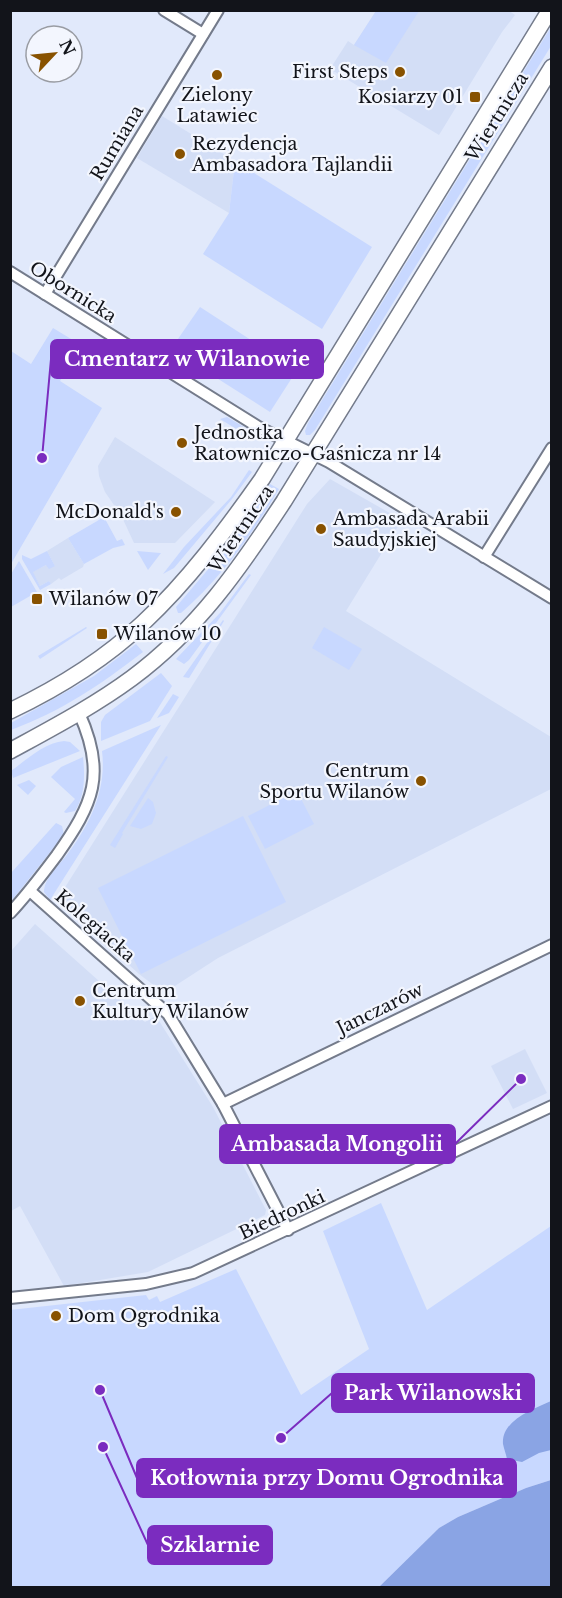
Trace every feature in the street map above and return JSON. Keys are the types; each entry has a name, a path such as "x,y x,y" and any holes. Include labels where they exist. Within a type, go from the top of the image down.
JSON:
{"main road":[{"name":"Wiertnicza","path":"10,711 73,677 107,654 155,612 237,514 285,441 550,10"},
{"name":"Wiertnicza","path":"10,751 80,713 115,690 156,658 212,603 241,567 552,67"}],"street":[{"path":"164,10 203,34"},
{"name":"Rumiana","path":"45,294 218,10"},
{"name":"Obornicka","path":"10,272 268,433 342,470 552,598"},
{"path":"484,556 552,448"},
{"path":"10,913 30,891 74,831 91,798 94,769 88,737 80,713"},
{"name":"Kolegiacka","path":"30,891 168,1014 223,1104 288,1230"},
{"name":"Janczarów","path":"223,1104 552,945"},
{"name":"Biedronki","path":"10,1298 146,1284 182,1277 288,1230 552,1106"}],"shaded area":[{"name":"First Steps","path":"508,10 515,15 502,32 439,135 330,69 348,41 354,45 376,11"},
{"path":"376,11 419,11 386,63 354,45"},
{"path":"551,27 551,46 315,430 310,435 306,435 308,423"},
{"path":"162,116 235,161 229,213 137,158"},
{"path":"235,161 372,247 322,329 203,254 229,213"},
{"path":"200,307 297,370 270,412 171,349"},
{"path":"53,328 81,345 60,381 102,408 11,564 11,351 31,364"},
{"path":"227,417 256,434 253,439 220,419"},
{"path":"115,437 215,502 175,543 134,543 121,515 105,492 98,466"},
{"path":"249,470 252,472 232,499 174,568 163,574 184,547 231,497"},
{"path":"330,479 402,520 346,611 551,737 551,789 218,958 164,993 139,974 57,900 307,504"},
{"path":"270,484 279,489 246,540 210,585 181,613 178,613 176,607 233,540"},
{"path":"104,517 117,541 122,539 125,545 113,548 84,564 68,538"},
{"path":"68,538 84,564 83,567 61,580 59,578 51,584 49,581 40,586 32,572 46,565 55,566 47,551"},
{"path":"47,551 55,566 49,569 46,565 33,572 40,586 49,581 51,584 40,590 22,559 22,555 31,559"},
{"path":"137,551 160,553 161,553 148,570"},
{"path":"19,561 37,592 11,607 11,574"},
{"path":"249,574 251,575 189,660 184,664 176,659 220,613"},
{"path":"223,620 189,678 183,677"},
{"path":"86,627 40,659 38,656"},
{"path":"324,627 362,649 349,670 312,648"},
{"path":"136,644 143,652 111,675 64,706 11,730 11,723 94,676"},
{"path":"161,673 172,686 150,721 101,741 101,722 105,715"},
{"path":"173,694 179,697 169,713 157,718"},
{"path":"161,725 50,900 44,892 46,882 82,833 99,794 103,766 102,751"},
{"path":"64,741 70,742 80,751 13,778 11,771 29,757 42,748"},
{"path":"166,756 168,757 115,848 110,845"},
{"path":"83,757 84,778 81,799 75,811 66,813 64,812 75,799 51,777 61,767"},
{"path":"29,780 36,786 28,795 17,785"},
{"path":"297,791 314,824 265,849 248,816"},
{"path":"148,798 153,802 156,813 152,824 141,829 130,826"},
{"path":"243,816 286,902 141,974 98,888"},
{"path":"56,823 62,826 64,835 13,899 11,897 11,873"},
{"path":"35,924 145,1022 156,1016 213,1107 266,1210 265,1215 148,1272 64,1286 20,1206 11,1211 11,951"},
{"path":"525,1049 547,1093 513,1109 491,1066"},
{"path":"381,1203 427,1310 551,1226 551,1480 526,1488 458,1517 439,1528 379,1587 11,1587 10,1310 146,1295 149,1300 157,1296 160,1302 236,1269 301,1395 369,1349 323,1231"}],"water":[{"path":"551,1401 551,1450 539,1453 522,1462 507,1459 503,1444 507,1428 520,1416"},
{"path":"551,1480 551,1587 379,1587 439,1528 458,1517 526,1488"}],"place":[{"name":"First Steps","path":"400,72"},
{"name":"Zielony Latawiec","path":"217,75"},
{"name":"Kosiarzy 01","path":"475,97"},
{"name":"Rezydencja Ambasadora Tajlandii","path":"180,154"},
{"name":"Jednostka Ratowniczo-Gaśnicza nr 14","path":"182,443"},
{"name":"Cmentarz w Wilanowie","path":"42,458"},
{"name":"McDonald's","path":"176,512"},
{"name":"Ambasada Arabii Saudyjskiej","path":"321,529"},
{"name":"Wilanów 07","path":"37,599"},
{"name":"Wilanów 10","path":"102,634"},
{"name":"Centrum Sportu Wilanów","path":"421,781"},
{"name":"Centrum Kultury Wilanów","path":"80,1001"},
{"name":"Ambasada Mongolii","path":"521,1079"},
{"name":"Dom Ogrodnika","path":"56,1316"},
{"name":"Kotłownia przy Domu Ogrodnika","path":"100,1390"},
{"name":"Park Wilanowski","path":"281,1438"},
{"name":"Szklarnie","path":"103,1447"}]}
